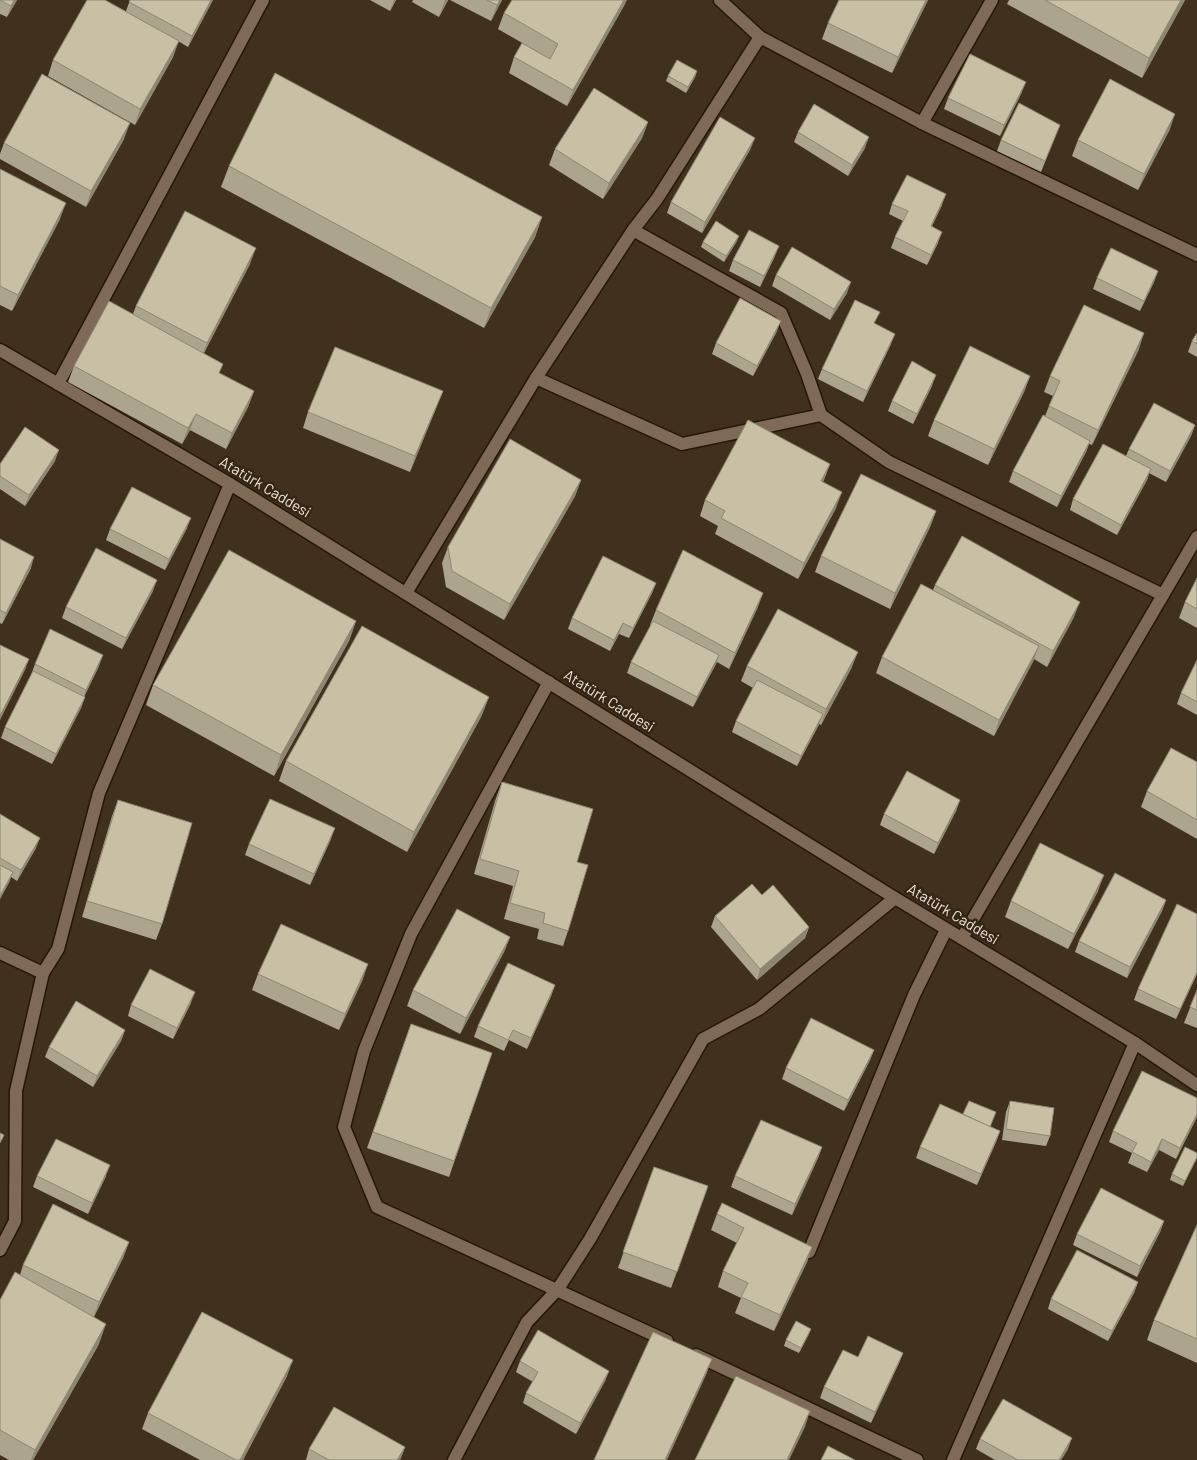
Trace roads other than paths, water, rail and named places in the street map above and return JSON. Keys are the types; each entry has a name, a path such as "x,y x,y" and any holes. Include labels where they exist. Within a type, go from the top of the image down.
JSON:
{"street":[{"path":"58,384 264,0"},
{"path":"720,0 760,37 922,123 1197,255"},
{"path":"922,123 992,0"},
{"path":"406,593 536,378 633,230 657,199 760,37"},
{"path":"633,230 781,313 807,374 821,415 889,462 1163,595"},
{"name":"Atatürk Caddesi","path":"0,350 230,484 946,930 1134,1043 1197,1085"},
{"path":"536,378 682,444 821,415"},
{"path":"0,1250 15,1221 16,1091 43,973 58,949 99,793 230,484"},
{"path":"962,938 1197,537"},
{"path":"549,682 411,934 364,1051 344,1127 377,1207 558,1289 917,1460"},
{"path":"454,1460 527,1322 558,1289 590,1239 703,1039 759,1009 895,898"},
{"path":"809,1252 914,996 946,930"},
{"path":"0,953 43,973"},
{"path":"953,1460 1134,1043"}]}
